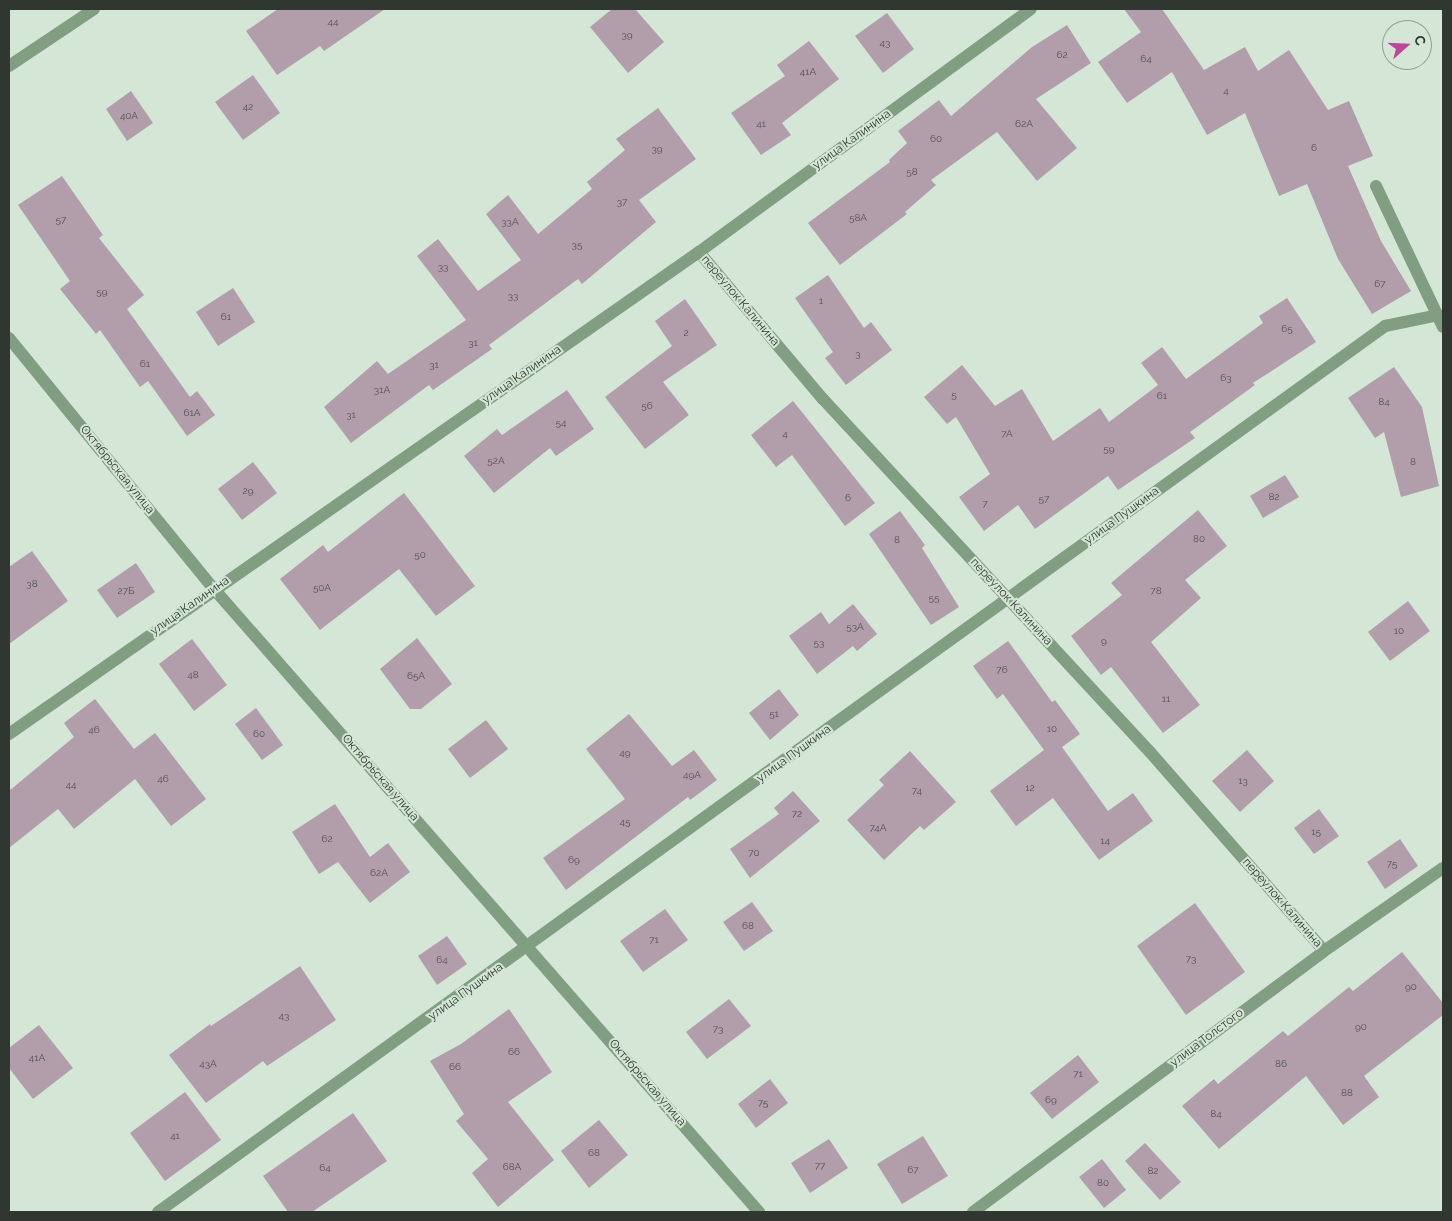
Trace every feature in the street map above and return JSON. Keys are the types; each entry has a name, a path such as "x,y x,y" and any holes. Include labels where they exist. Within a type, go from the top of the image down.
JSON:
{"street":[{"path":"9,66 94,9"},
{"name":"улица Калинина","path":"9,734 699,252 1031,9"},
{"path":"1376,186 1441,321"},
{"name":"переулок Калинина","path":"699,252 823,399 1150,752 1324,951"},
{"name":"улица Пушкина","path":"158,1212 529,947 1385,326 1441,321"},
{"name":"Октябрьская улица","path":"9,338 214,589 759,1212"},
{"name":"улица Толстого","path":"973,1212 1324,951 1443,868"}],"building":[{"path":"278,9 385,9 324,51 320,46 277,75 246,31"},
{"path":"612,9 635,9 664,42 628,73 590,27"},
{"path":"1124,9 1162,9 1204,70 1245,47 1258,71 1289,50 1328,110 1349,101 1373,156 1348,166 1381,241 1411,291 1372,314 1338,259 1307,184 1279,196 1245,113 1207,135 1172,72 1127,103 1098,62 1141,32"},
{"path":"887,13 914,49 883,73 855,36"},
{"path":"1067,25 1091,63 1036,99 1077,148 1037,181 997,132 931,180 936,185 905,212 907,214 840,265 808,223 890,162 889,160 907,143 898,131 939,100 951,116 1032,47"},
{"path":"809,41 839,79 782,123 791,135 761,155 731,113 785,76 777,65"},
{"path":"253,75 280,113 243,140 215,102"},
{"path":"131,91 153,123 127,141 106,109"},
{"path":"658,108 696,159 639,200 656,222 582,284 578,279 489,345 492,349 433,390 429,385 351,443 324,407 377,361 388,374 466,320 417,256 438,239 478,291 521,260 486,214 508,195 538,234 592,189 587,182 625,150 616,139"},
{"path":"62,176 103,235 99,238 144,295 127,309 190,397 197,391 215,415 187,436 148,381 140,387 100,330 96,334 60,289 70,281 18,205"},
{"path":"828,275 864,328 871,322 892,350 846,385 825,358 833,352 795,298"},
{"path":"233,288 255,322 218,346 196,312"},
{"path":"1287,298 1316,342 1253,383 1255,385 1190,432 1195,438 1118,490 1108,476 1035,529 1018,505 984,531 959,497 990,474 956,417 947,424 924,397 962,365 995,406 1022,389 1053,441 1100,408 1109,422 1158,385 1141,363 1162,347 1186,379 1263,323 1259,316"},
{"path":"685,299 717,345 663,382 689,415 645,449 605,397 672,346 655,321"},
{"path":"1394,367 1422,407 1439,486 1401,497 1384,432 1375,438 1348,398"},
{"path":"567,390 594,429 556,456 550,448 494,493 464,456 497,429 502,435"},
{"path":"793,401 875,503 845,526 792,455 776,467 751,435"},
{"path":"253,462 277,493 242,520 218,489"},
{"path":"1285,475 1299,497 1263,518 1250,496"},
{"path":"404,493 475,586 436,616 399,569 320,630 280,579 323,545 328,552"},
{"path":"1198,510 1227,546 1185,580 1201,598 1151,642 1200,705 1163,733 1111,667 1101,675 1071,636 1122,595 1111,583"},
{"path":"900,511 925,545 922,548 959,607 931,625 869,534"},
{"path":"32,551 68,601 9,644 9,567"},
{"path":"136,563 155,592 117,618 97,590"},
{"path":"1408,601 1430,631 1390,661 1368,632"},
{"path":"853,604 877,634 857,651 853,646 817,674 789,636 821,612 829,624"},
{"path":"417,638 452,684 421,709 410,709 380,669"},
{"path":"192,639 227,685 194,711 159,664"},
{"path":"1008,641 1052,702 1055,700 1080,734 1062,747 1108,811 1133,793 1153,821 1099,860 1053,798 1016,826 990,791 1044,750 1003,694 997,699 973,666"},
{"path":"779,689 799,715 770,740 749,713"},
{"path":"95,699 134,749 155,733 206,799 171,826 135,779 74,829 58,809 9,848 9,791 74,737 64,723"},
{"path":"256,708 283,745 262,760 235,724"},
{"path":"629,714 672,766 694,750 717,780 690,800 688,797 566,890 543,858 625,799 586,749"},
{"path":"486,720 508,749 470,778 448,749"},
{"path":"1247,750 1274,781 1240,812 1212,781"},
{"path":"910,751 956,802 924,830 920,826 884,860 847,820 884,785 879,780"},
{"path":"793,791 820,821 750,878 730,849 779,814 774,808"},
{"path":"335,804 370,857 388,843 410,872 370,903 338,862 319,874 292,832"},
{"path":"1319,809 1339,836 1314,854 1294,828"},
{"path":"1400,839 1418,866 1385,889 1367,862"},
{"path":"752,902 773,931 744,951 723,922"},
{"path":"1195,903 1245,972 1186,1015 1137,946"},
{"path":"665,909 688,940 643,972 620,941"},
{"path":"447,936 467,964 437,985 418,956"},
{"path":"1402,952 1443,1003 1443,1015 1364,1076 1379,1097 1343,1125 1306,1076 1219,1149 1182,1106 1214,1079 1218,1084 1283,1031 1288,1036 1349,987 1353,991"},
{"path":"300,966 336,1020 267,1066 263,1061 206,1103 169,1055 210,1024 211,1026"},
{"path":"729,999 751,1026 707,1059 686,1032"},
{"path":"509,1009 552,1072 508,1102 554,1160 498,1207 472,1173 488,1159 456,1121 464,1114 430,1061 461,1044"},
{"path":"39,1025 73,1068 33,1099 9,1068 9,1048"},
{"path":"1078,1055 1099,1082 1052,1119 1030,1093"},
{"path":"770,1079 788,1103 756,1128 738,1104"},
{"path":"185,1092 221,1140 165,1181 130,1133"},
{"path":"353,1113 387,1161 312,1212 288,1212 263,1176"},
{"path":"599,1120 628,1155 589,1188 561,1151"},
{"path":"923,1136 948,1176 902,1204 877,1164"},
{"path":"829,1139 848,1168 810,1193 791,1163"},
{"path":"1145,1143 1181,1182 1160,1200 1125,1161"},
{"path":"1102,1159 1126,1190 1104,1208 1079,1177"}]}
